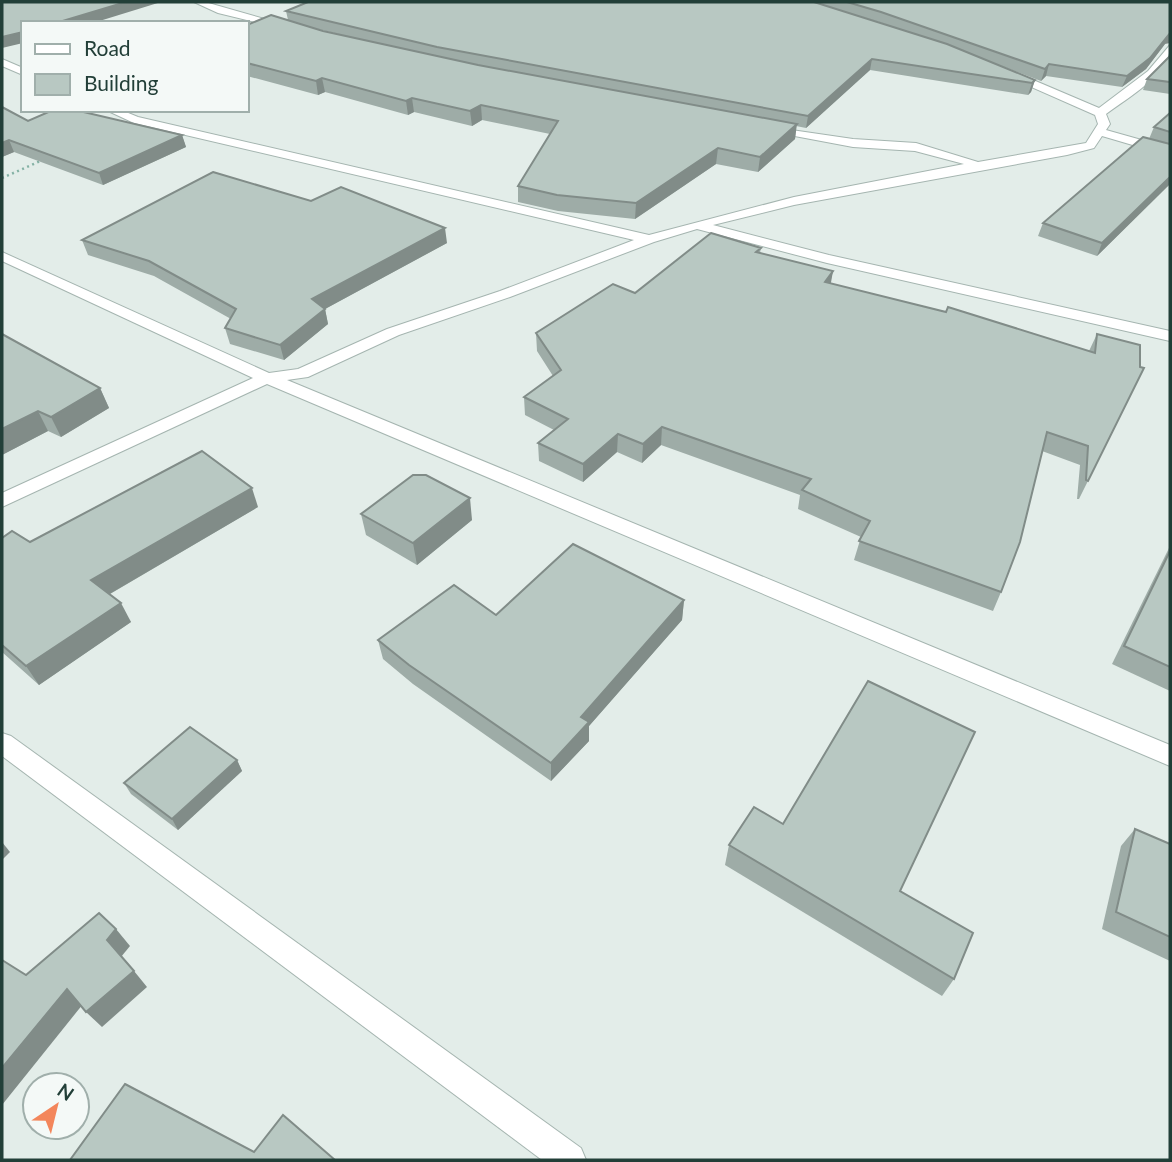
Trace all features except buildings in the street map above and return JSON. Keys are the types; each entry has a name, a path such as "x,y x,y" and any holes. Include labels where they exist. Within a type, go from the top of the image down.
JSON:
{"street":[{"path":"198,2 221,11 270,21 305,32"},
{"path":"1100,113 1152,73 1170,48"},
{"path":"2,62 21,71"},
{"path":"2,501 267,378 302,373 393,332 505,294 649,239 794,201 979,164 1067,151 1090,145 1101,131 1104,124 1100,113 997,69"},
{"path":"116,112 134,120 649,239"},
{"path":"760,127 853,143 916,147 979,164"},
{"path":"1101,131 1170,152"},
{"path":"696,225 827,259 1170,336"},
{"path":"2,256 267,378 1170,756"},
{"path":"2,743 569,1160"}],"path":[{"path":"2,178 50,157"}]}
